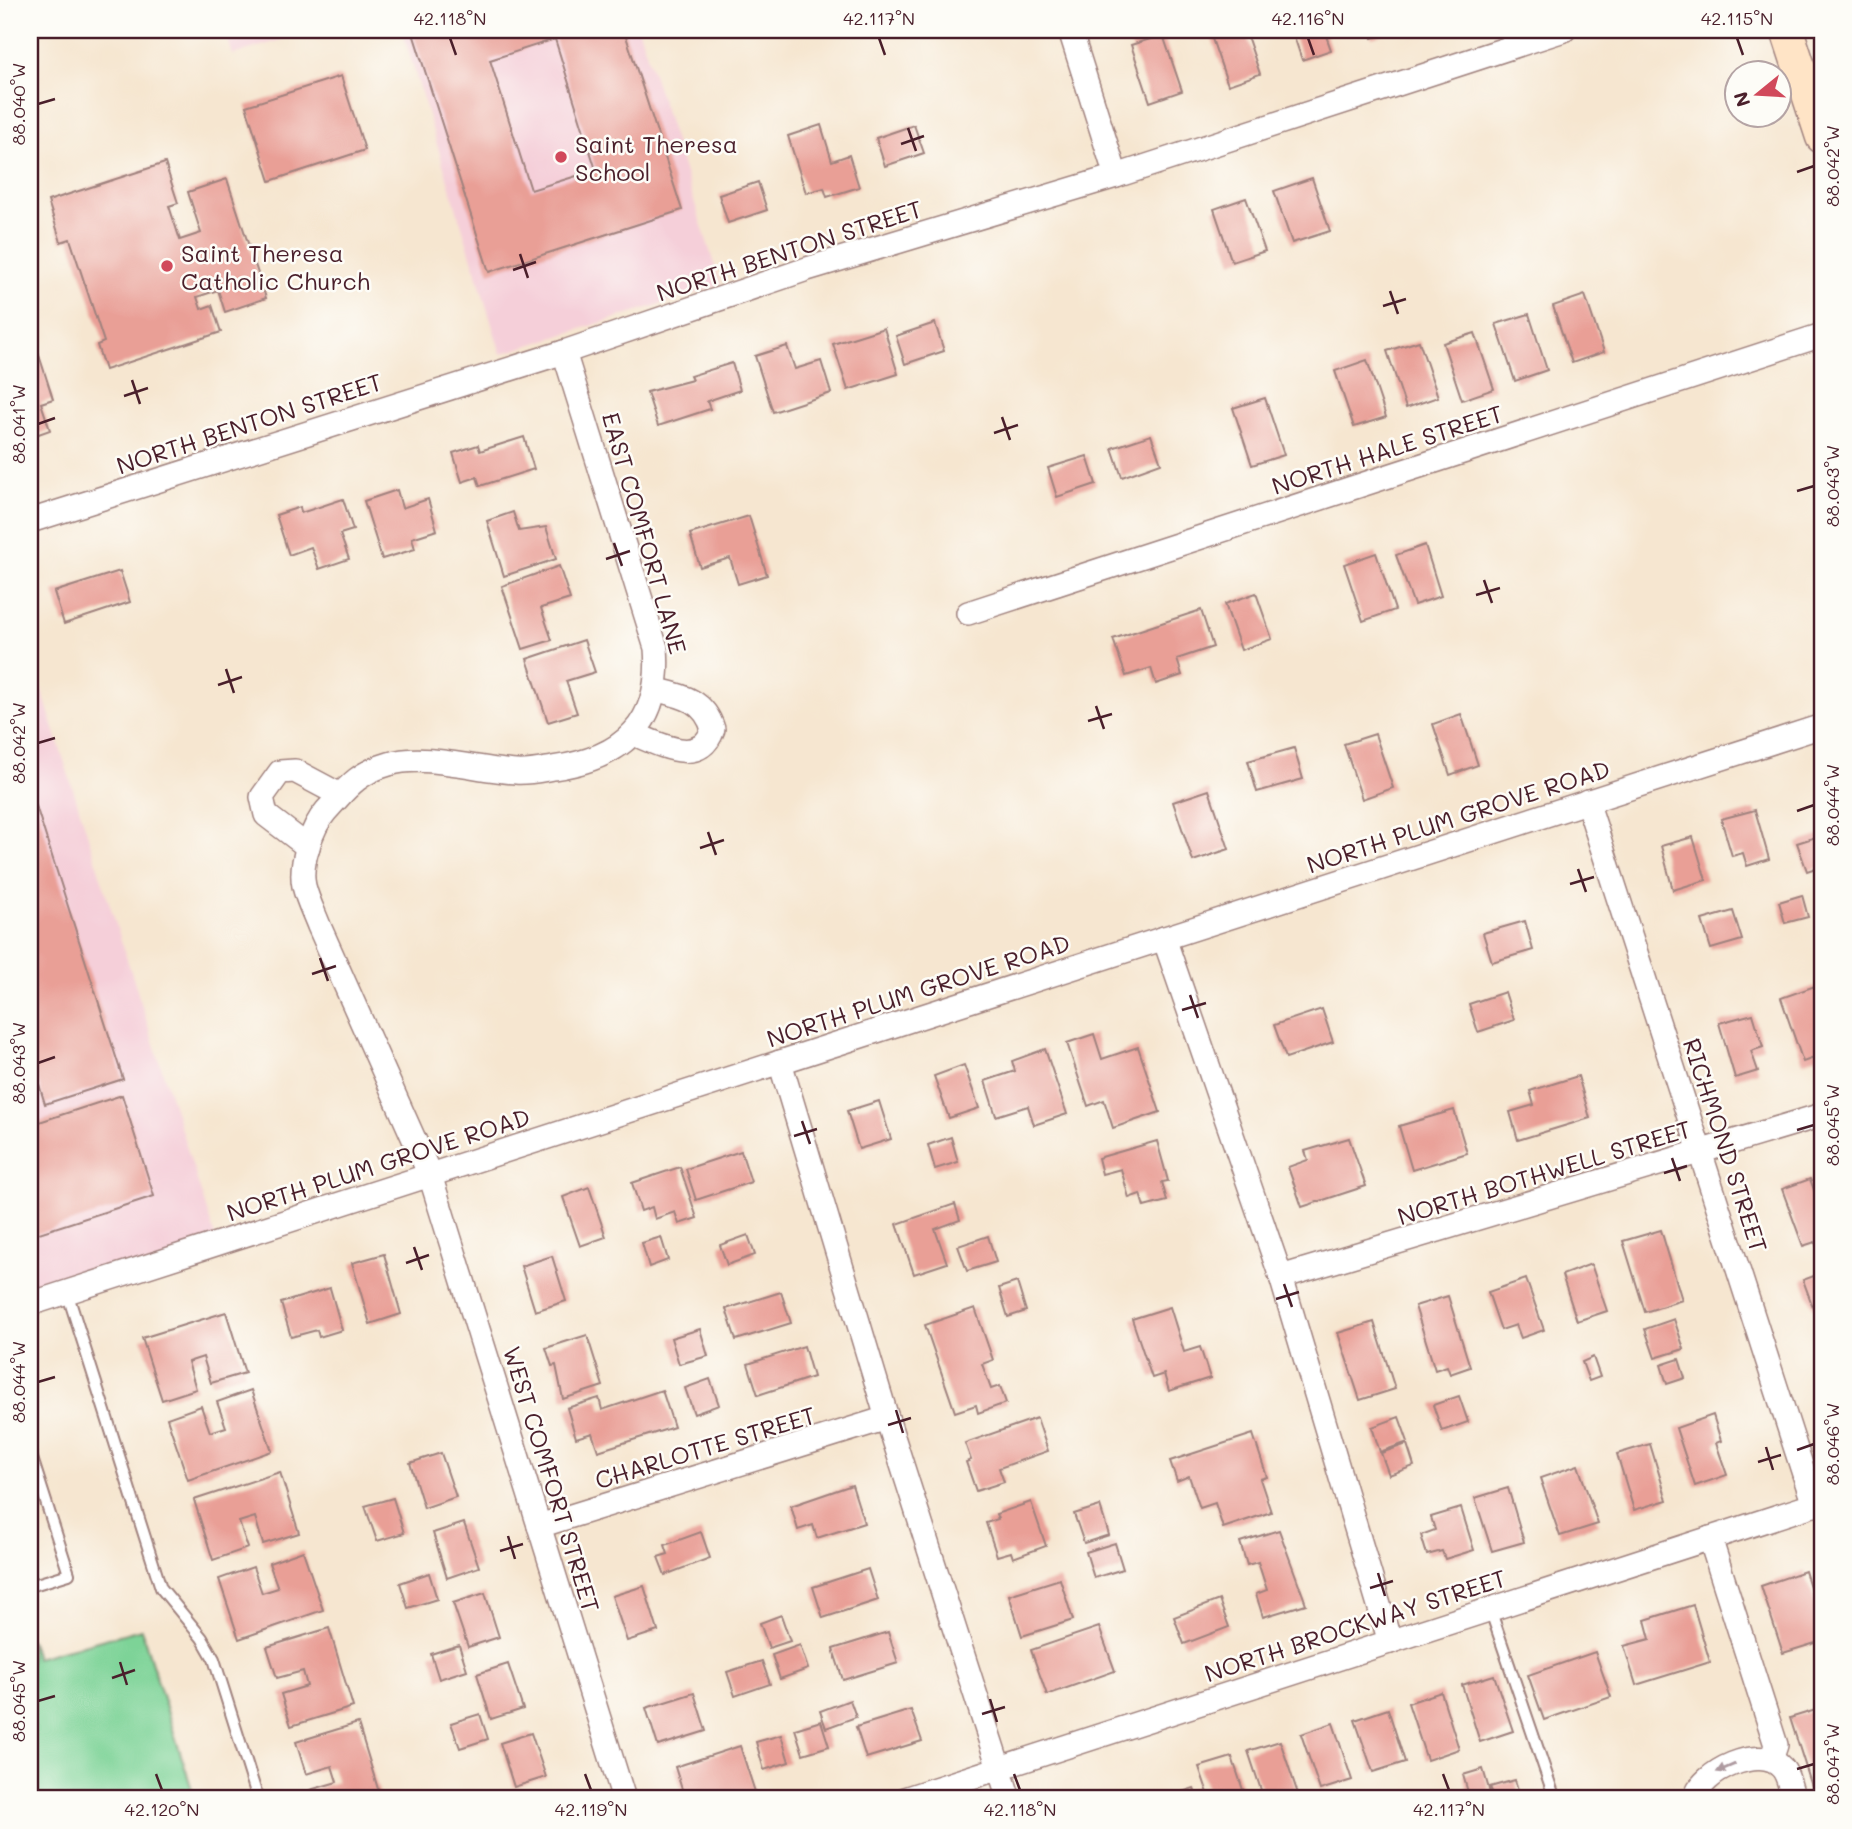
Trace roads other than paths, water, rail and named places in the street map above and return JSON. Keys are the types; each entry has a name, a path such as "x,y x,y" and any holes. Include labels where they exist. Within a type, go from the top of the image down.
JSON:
{"street":[{"path":"1070,30 1116,176"},
{"name":"NORTH BENTON STREET","path":"30,521 564,352 807,269 1116,176 1564,30"},
{"path":"1787,30 1822,137"},
{"name":"NORTH HALE STREET","path":"968,613 1822,335"},
{"name":"EAST COMFORT LANE","path":"564,352 656,648 657,690 685,697 701,706 713,729 709,740 698,749 685,752 634,734"},
{"path":"429,1175 303,884 308,847 322,816 351,781 390,763 430,762 519,773 583,764 616,750 634,734 657,690"},
{"name":"NORTH PLUM GROVE ROAD","path":"30,1304 1822,726"},
{"path":"308,847 266,814 262,797 272,781 280,772 295,771 341,795"},
{"name":"RICHMOND STREET","path":"1587,801 1818,1504"},
{"path":"1164,938 1281,1277 1390,1642"},
{"path":"780,1062 887,1418 1009,1799"},
{"name":"NORTH BOTHWELL STREET","path":"1281,1277 1822,1115"},
{"name":"WEST COMFORT STREET","path":"429,1175 624,1799"},
{"name":"CHARLOTTE STREET","path":"539,1526 887,1418"},
{"name":"NORTH BROCKWAY STREET","path":"904,1799 1818,1504"},
{"path":"1710,1538 1776,1745 1771,1760"},
{"path":"1695,1799 1697,1788 1716,1772 1750,1758 1771,1760 1783,1768 1794,1799"}],"lane":[{"path":"67,1292 161,1588 202,1638 214,1660 258,1799"},
{"path":"30,1452 69,1574 30,1586"},
{"path":"1490,1609 1555,1799"}],"place":[{"name":"Saint Theresa School","path":"561,157"},
{"name":"Saint Theresa Catholic Church","path":"167,266"}]}
